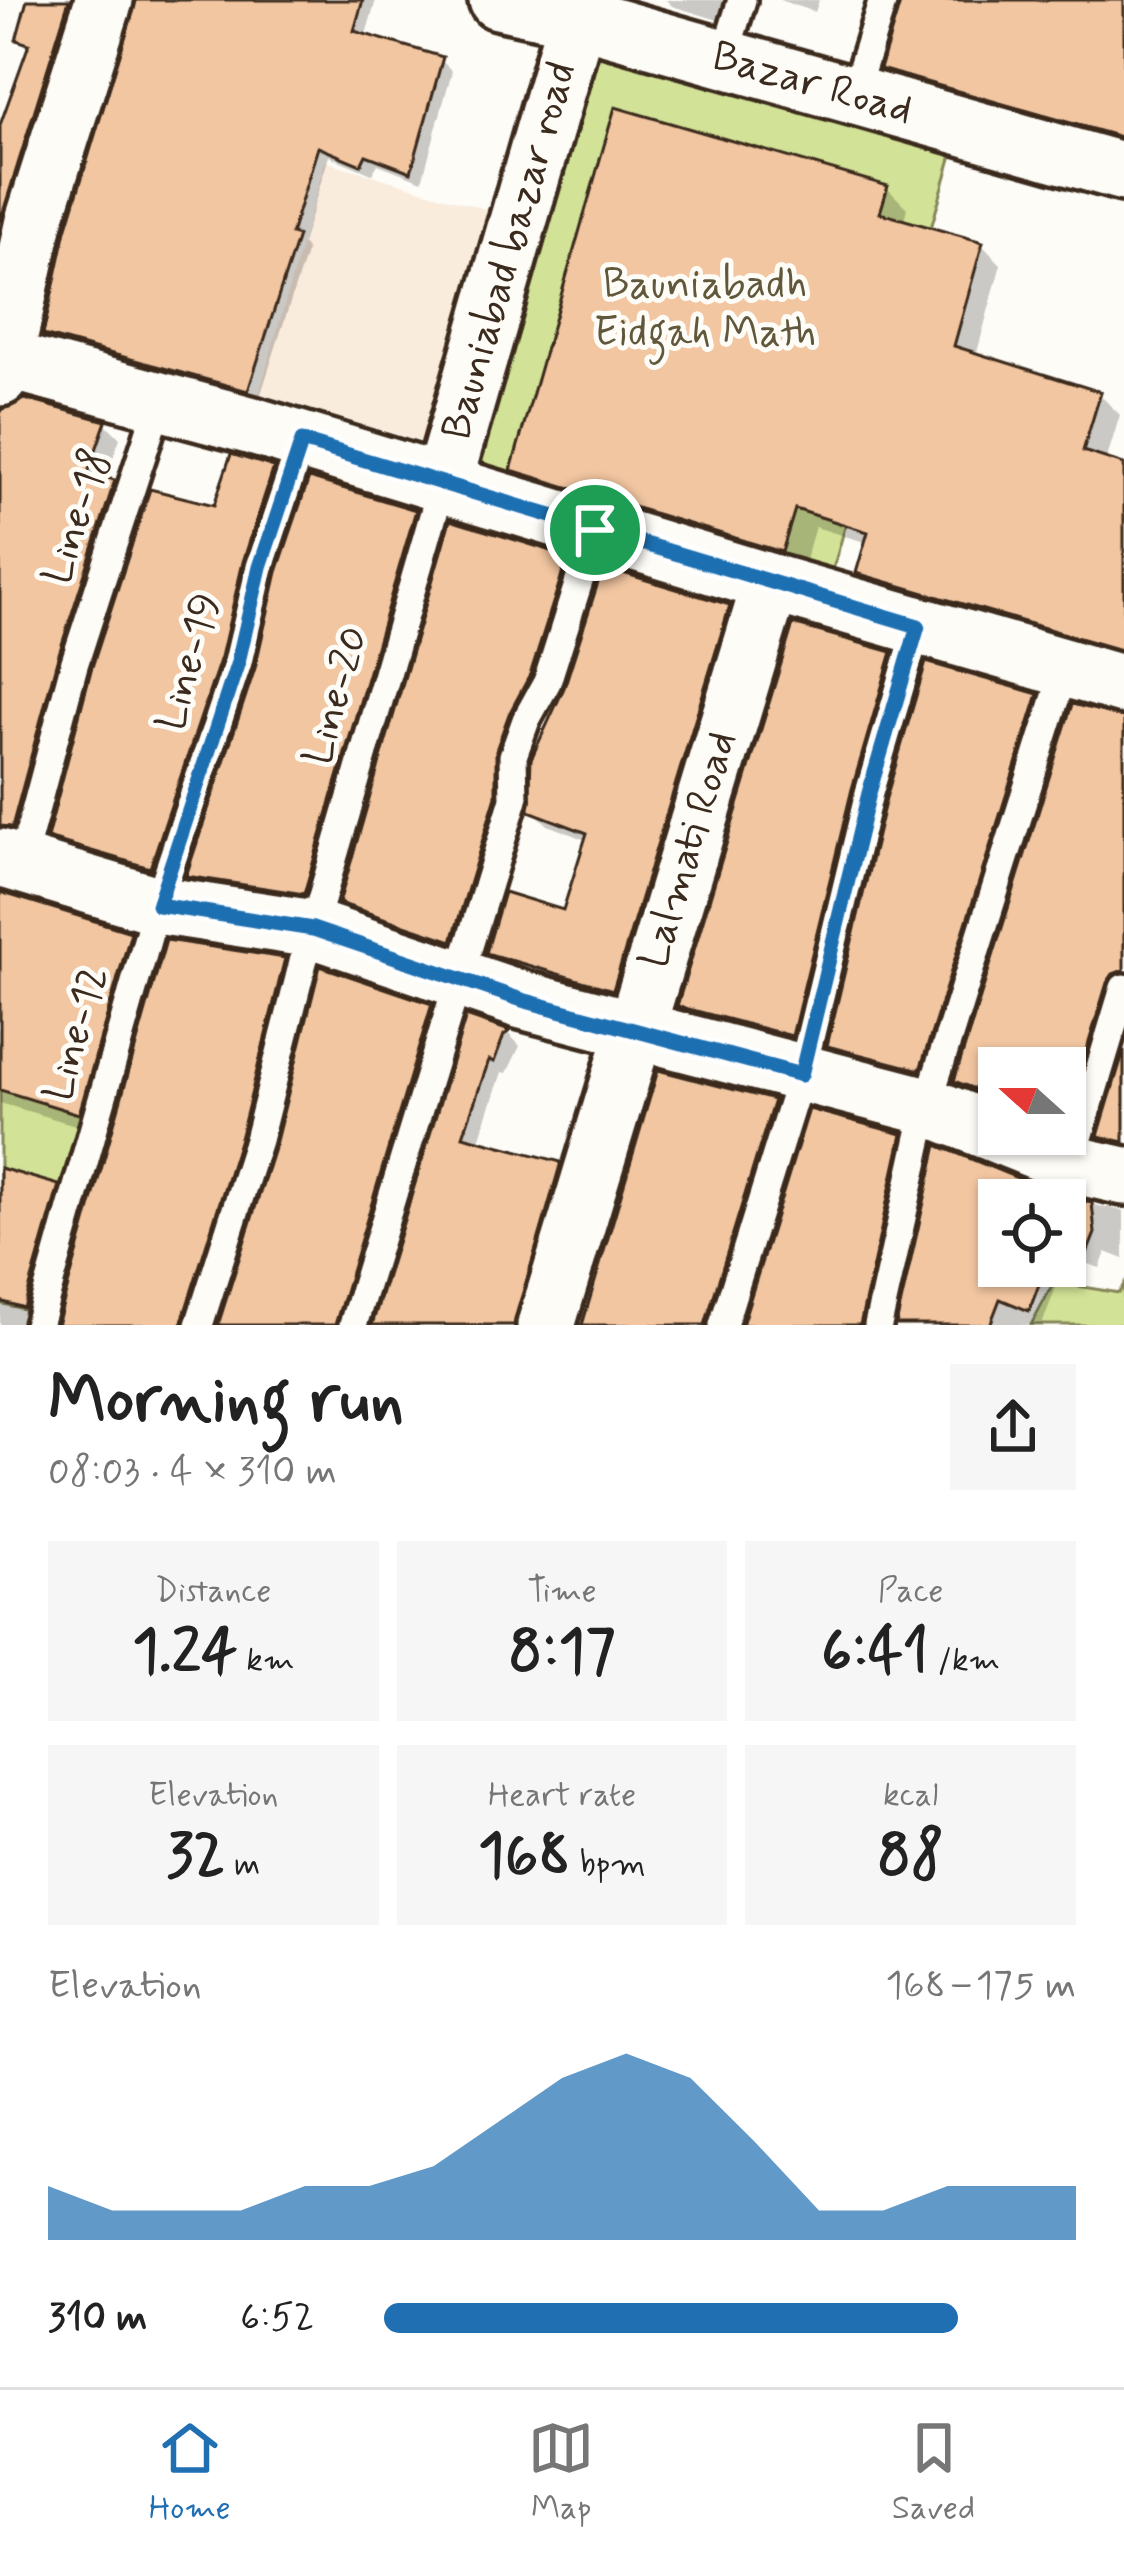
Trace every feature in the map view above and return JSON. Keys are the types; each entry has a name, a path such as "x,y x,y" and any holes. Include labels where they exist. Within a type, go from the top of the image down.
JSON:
{"street":[{"path":"104,0 34,221 2,364 302,441 1124,685"},
{"name":"Bazar Road","path":"499,0 580,9 724,58 1124,172"},
{"name":"Bauniabad bazar road","path":"442,485 580,9"},
{"name":"Lalmati Road","path":"546,1325 771,583"},
{"path":"11,861 308,946 460,980 927,1106 1098,1170"}],"lane":[{"path":"724,58 742,0"},
{"path":"853,96 883,0"},
{"name":"Line-18","path":"11,861 159,404"},
{"name":"Line-19","path":"158,905 238,662 260,567 302,441"},
{"name":"Line-20","path":"200,1325 258,1140 308,946 442,485"},
{"path":"353,1325 514,799 513,757 547,682 595,530"},
{"path":"723,1325 801,1075 869,793 918,626"},
{"path":"878,1325 927,1106 1065,668"},
{"name":"Line-12","path":"38,1325 158,905"},
{"path":"1098,1170 1124,988"}],"shaded area":[{"path":"325,161 495,212 429,444 259,394"}],"green space":[{"name":"Bauniabadh Eidgah Math","path":"581,28 956,141 827,590 453,478"},
{"path":"0,1031 109,1062 38,1313 0,1303"},
{"path":"1124,1284 1124,1325 1031,1325 1051,1287 1119,1293"}],"building":[{"path":"27,0 69,0 0,222 0,125 29,44 16,40"},
{"path":"136,0 363,0 354,31 443,57 411,172 366,155 361,165 318,147 291,234 298,236 248,391 43,335 66,230"},
{"path":"901,0 1124,0 1124,138 880,69"},
{"name":"Bauniabadh Eidgah Math","path":"615,107 888,186 880,213 983,242 954,346 1101,392 1083,451 1124,464 1124,651 856,573 868,532 795,509 782,552 511,470"},
{"path":"25,399 106,421 88,473 115,480 57,660 12,827 0,826 0,414"},
{"path":"231,454 274,467 243,562 221,657 150,868 47,838 91,670 150,489 214,505"},
{"path":"309,478 416,510 304,894 186,876 255,668 277,572"},
{"path":"450,520 568,556 530,675 496,750 496,796 452,941 339,903"},
{"path":"603,567 730,605 613,990 486,953 504,892 563,910 587,833 529,811 531,759 564,688"},
{"path":"793,624 892,652 852,789 792,1036 677,1006"},
{"path":"926,662 1038,694 920,1070 827,1046 886,798"},
{"path":"1072,704 1124,717 1124,970 1107,983 1086,1052 1086,1047 978,1047 978,1091 954,1081"},
{"path":"0,892 131,932 79,1114 0,1090"},
{"path":"166,940 285,958 241,1135 181,1325 57,1325"},
{"path":"320,966 432,1004 335,1325 218,1325 275,1145"},
{"path":"466,1016 510,1031 494,1062 489,1060 463,1136 561,1162 514,1325 372,1325"},
{"path":"1124,1050 1124,1142 1098,1136"},
{"path":"658,1070 774,1100 705,1325 582,1325"},
{"path":"809,1109 902,1134 860,1325 742,1325"},
{"path":"937,1145 1020,1179 978,1179 978,1287 1038,1287 1029,1311 1000,1299 990,1325 896,1325"},
{"path":"0,1168 59,1185 24,1308 0,1301"},
{"path":"1086,1202 1092,1203 1095,1233 1086,1256"}],"route":[{"path":"302,441 595,530 918,626 869,793 801,1075 522,1000 313,929 158,905 238,662 260,567 302,441"}]}
